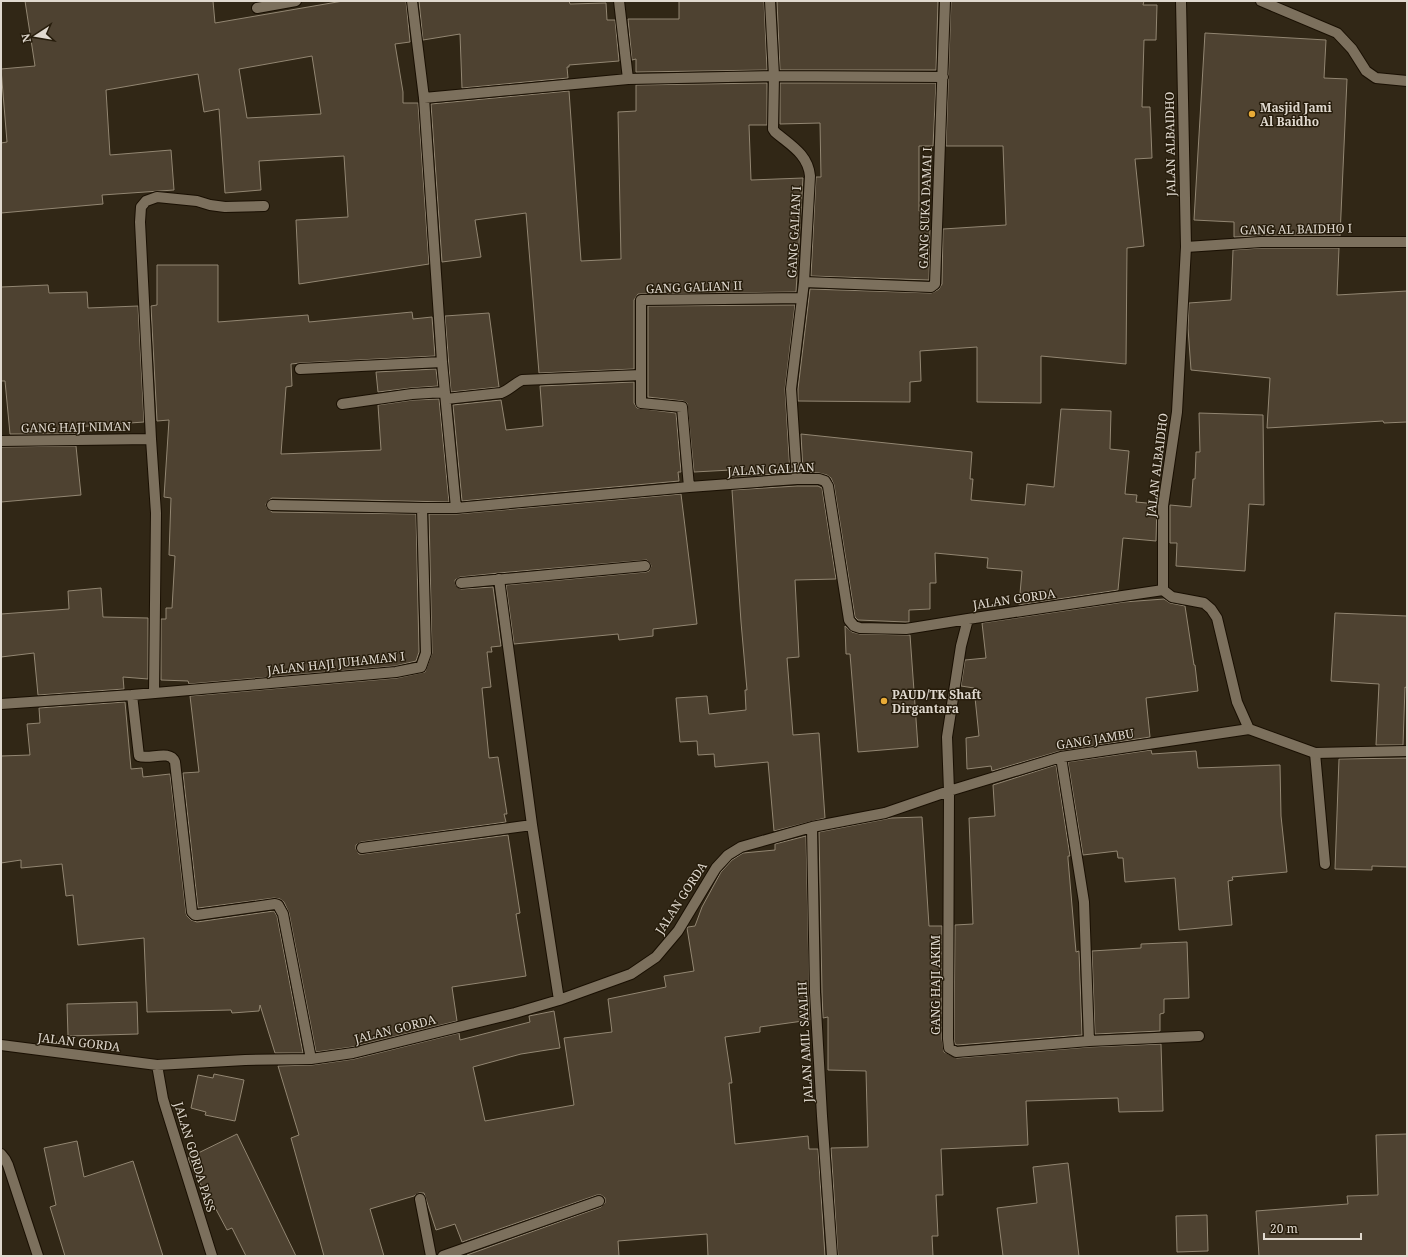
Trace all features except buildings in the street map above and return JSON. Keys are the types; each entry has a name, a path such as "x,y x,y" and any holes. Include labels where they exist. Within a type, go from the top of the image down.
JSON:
{"street":[{"path":"257,8 296,1"},
{"path":"272,506 456,508 442,362 424,98 412,1"},
{"path":"619,1 628,79"},
{"name":"GANG GALIAN I","path":"770,1 774,76 773,129 802,154 809,168 804,282 791,389 798,479"},
{"name":"GANG SUKA DAMAI I","path":"804,282 931,287 935,284 945,1"},
{"name":"JALAN ALBAIDHO","path":"1163,590 1163,506 1177,412 1186,246 1181,1"},
{"path":"1261,1 1337,34 1352,49 1366,71 1376,78 1407,81"},
{"path":"424,98 628,79 774,76 943,77"},
{"path":"154,693 156,513 140,222 141,206 146,201 157,196 197,201 225,207 264,206"},
{"name":"GANG AL BAIDHO I","path":"1186,246 1261,242 1407,242"},
{"name":"GANG GALIAN II","path":"689,486 682,407 641,404 641,300 802,298"},
{"path":"300,369 442,362"},
{"path":"342,404 412,394 445,396 501,393 522,380 641,375"},
{"name":"GANG HAJI NIMAN","path":"1,441 151,439"},
{"name":"JALAN GALIAN","path":"456,508 689,486 819,479 825,481 828,486 850,620 854,626 860,628 906,629 968,619"},
{"name":"JALAN HAJI JUHAMAN I","path":"1,704 132,695 396,672 421,667 426,653 422,508"},
{"path":"461,583 644,566"},
{"path":"499,579 532,825 559,1000"},
{"path":"1163,590 1172,597 1204,603 1211,608 1217,618 1237,702 1249,729 1315,753 1407,752"},
{"name":"JALAN GORDA","path":"1,1045 158,1064 311,1059 353,1053 515,1013 559,1000 631,974 656,957 678,931 716,868 728,855 741,847 812,827 884,814 949,791 947,737 961,646 968,619 1163,590"},
{"path":"132,695 139,756 168,755 172,757 175,762 192,912 197,915 274,904 280,908 283,914 311,1059"},
{"name":"GANG JAMBU","path":"949,791 1061,757 1249,729"},
{"path":"1315,753 1325,864"},
{"path":"1061,757 1084,902 1089,1041"},
{"name":"GANG HAJI AKIM","path":"949,791 949,1048 956,1052 1089,1041 1199,1036"},
{"path":"362,848 532,825"},
{"name":"JALAN AMIL SA'ALIH","path":"812,827 815,992 832,1256"},
{"name":"JALAN GORDA PASS","path":"158,1064 163,1100 212,1256"},
{"path":"1,1154 8,1165 38,1256"},
{"path":"420,1199 431,1256"},
{"path":"443,1256 598,1200"}],"place":[{"name":"Masjid Jami Al Baidho","path":"1252,114"},
{"name":"PAUD/TK Shaft Dirgantara","path":"884,701"}]}
